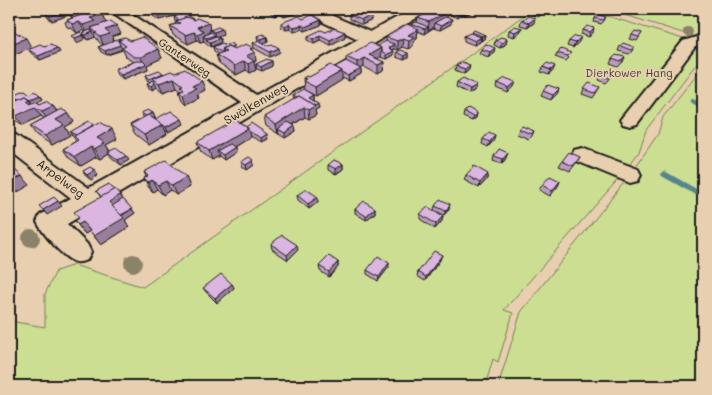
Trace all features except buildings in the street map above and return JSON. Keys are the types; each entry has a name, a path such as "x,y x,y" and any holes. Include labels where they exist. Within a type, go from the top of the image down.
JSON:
{"street":[{"name":"Ganterweg","path":"115,9 255,103"},
{"path":"313,9 328,19 370,38"},
{"name":"Swölkenweg","path":"78,252 49,222 422,9"},
{"path":"630,120 689,44 703,40"},
{"name":"Arpelweg","path":"9,140 88,199"},
{"path":"582,155 630,175"}],"green space":[{"name":"Dierkower Hang","path":"532,9 584,9 703,45 703,55 646,130 639,152 621,176 504,310 513,313 498,362 493,359 485,386 9,386 9,321 45,327 45,294 56,271 74,265 143,287"},
{"path":"606,9 703,9 703,39 702,39"},
{"path":"703,66 703,386 498,386 521,312 630,175 658,134 663,117"}],"waterway":[{"path":"692,101 703,106"},
{"path":"664,174 703,196"}]}
